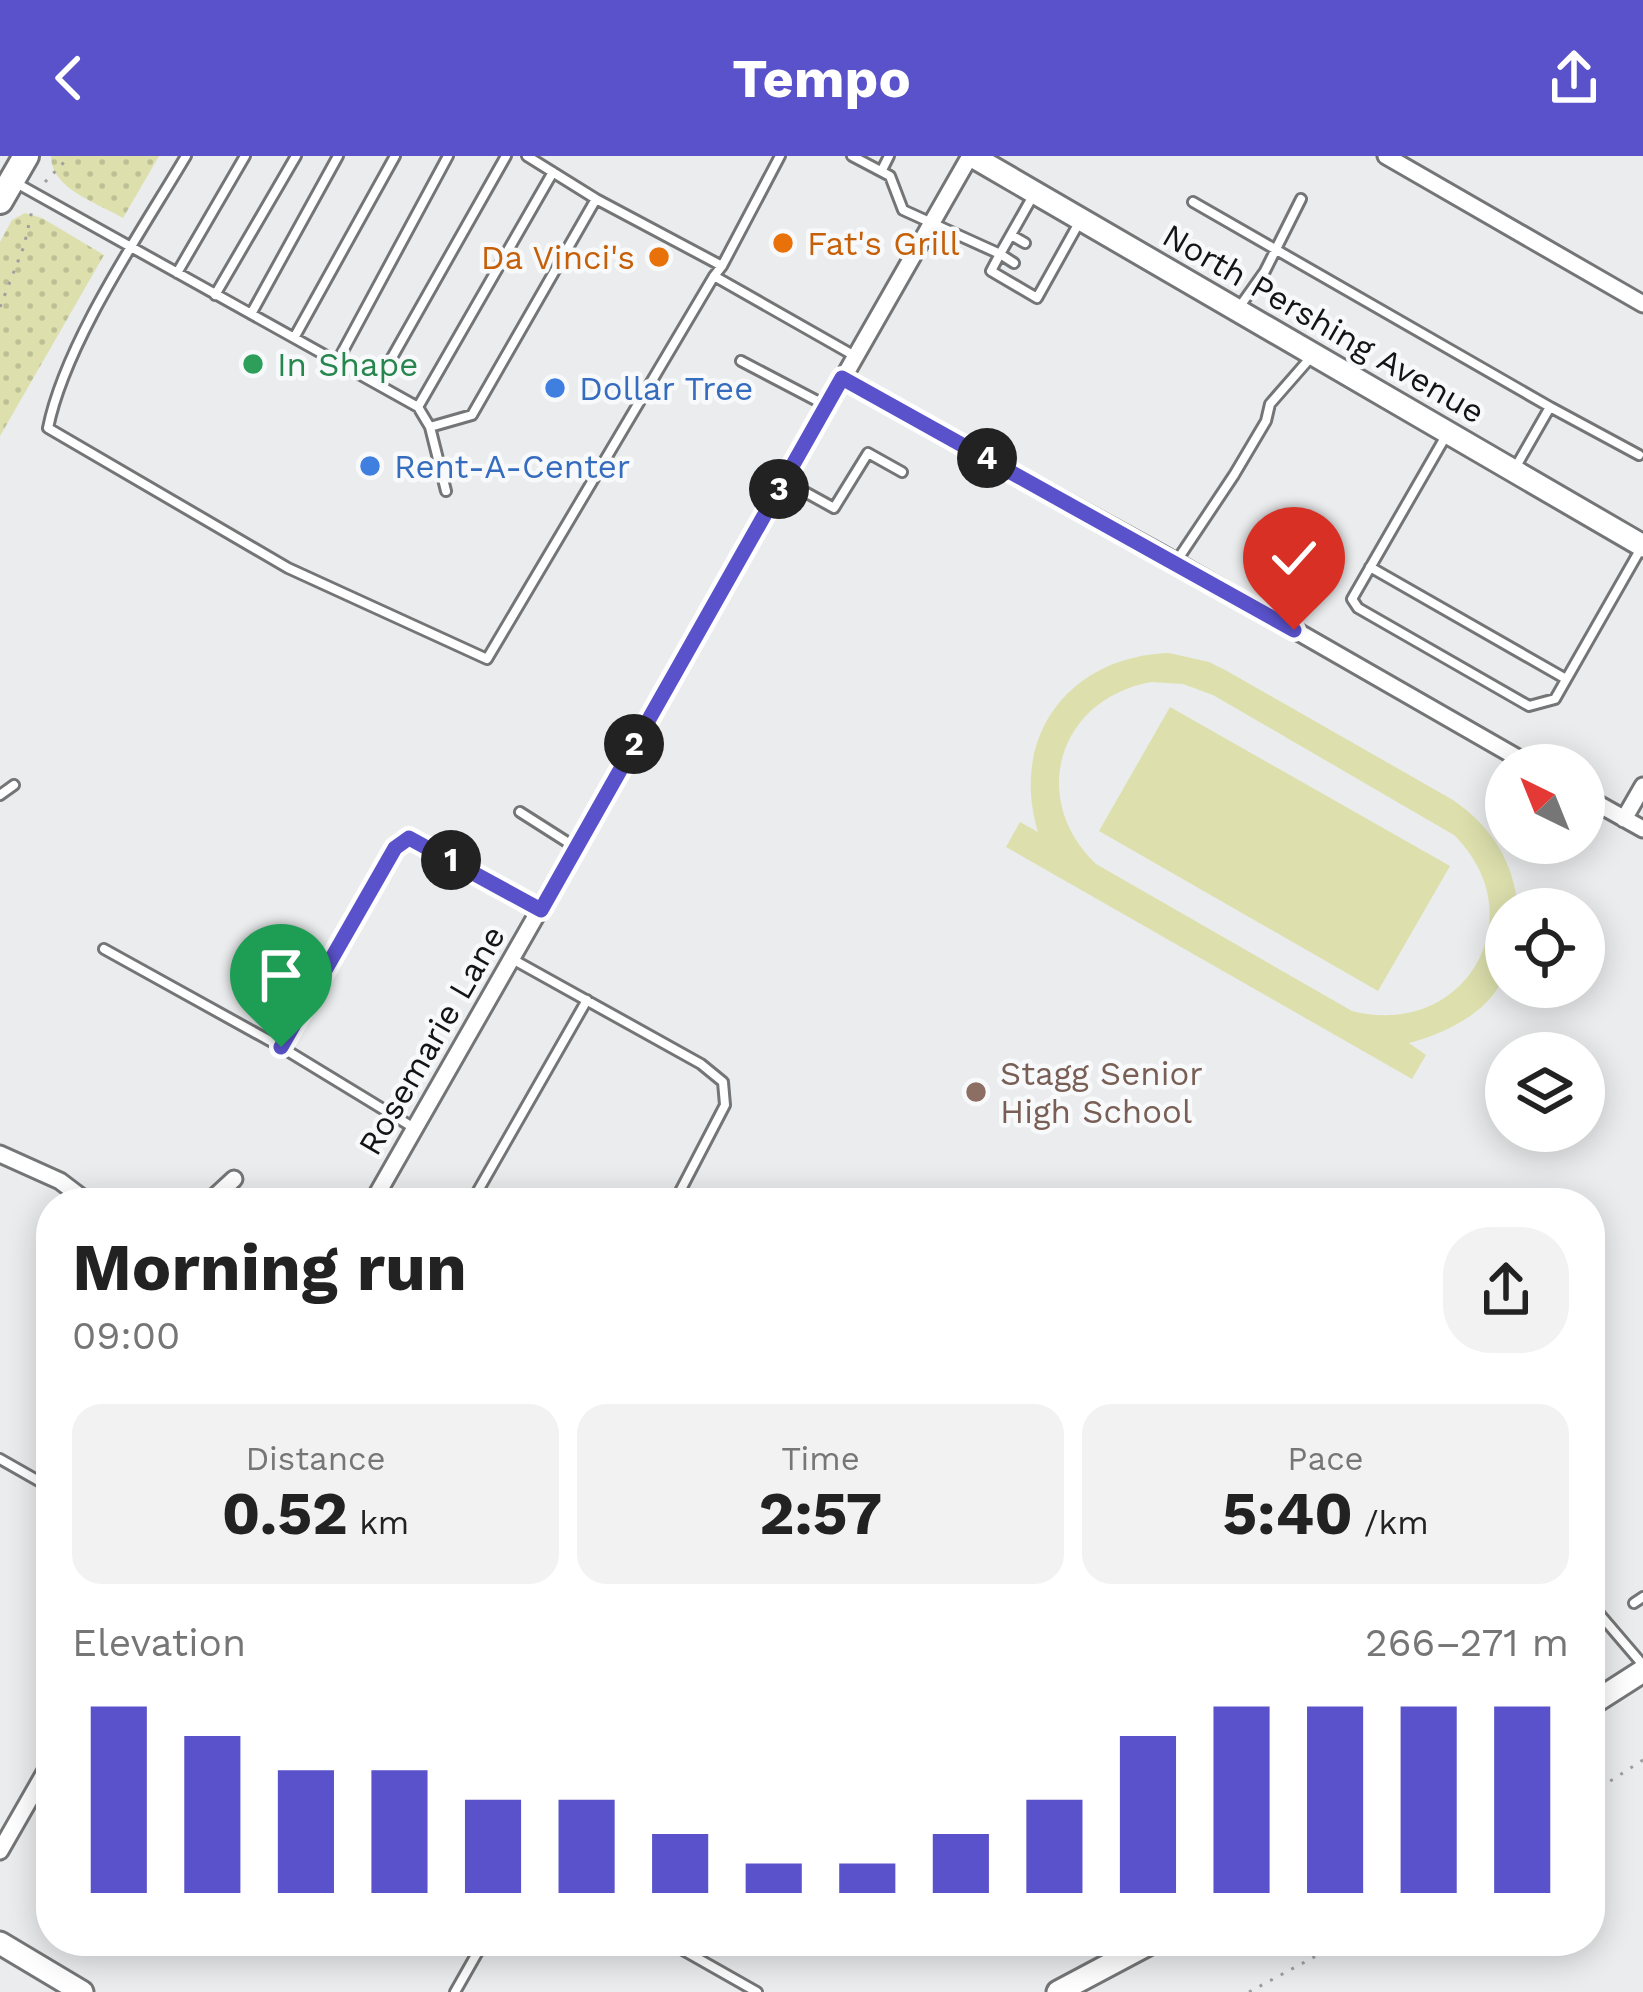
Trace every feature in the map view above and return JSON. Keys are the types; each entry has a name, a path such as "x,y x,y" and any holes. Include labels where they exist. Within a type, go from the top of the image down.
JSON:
{"main road":[{"path":"6,190 26,156"},
{"name":"North Pershing Avenue","path":"971,156 1643,546"},
{"path":"1605,1695 1643,1668"},
{"path":"0,1943 82,1992"},
{"path":"1058,1992 1126,1956"}],"street":[{"name":"Rosemarie Lane","path":"381,1188 971,156"},
{"path":"1386,156 1643,304"},
{"path":"842,378 1493,744"},
{"path":"1624,819 1643,786"},
{"path":"1605,808 1643,830"},
{"path":"0,1154 69,1188"},
{"path":"224,1188 234,1179"},
{"path":"0,1851 36,1788"}],"lane":[{"path":"186,156 56,389 48,428 288,568 487,659 722,266 780,156"},
{"path":"177,273 244,156"},
{"path":"215,295 296,156"},
{"path":"251,314 338,156"},
{"path":"294,338 395,156"},
{"path":"337,362 448,156"},
{"path":"377,384 506,156"},
{"path":"527,156 722,266"},
{"path":"852,156 882,170 894,182 902,210 1014,262"},
{"path":"882,170 890,156"},
{"path":"418,407 553,172"},
{"path":"6,190 36,196 418,407 430,427 446,491"},
{"path":"1034,192 991,271 1037,298 1081,220"},
{"path":"430,427 472,416 596,199"},
{"path":"1238,310 1301,199"},
{"path":"1193,202 1639,455"},
{"path":"1011,235 1025,243"},
{"path":"1044,253 1058,260"},
{"path":"1033,272 1047,280"},
{"path":"714,276 854,356"},
{"path":"1176,562 1234,476 1266,421 1270,404 1313,355"},
{"path":"741,362 826,405"},
{"path":"1513,471 1550,407"},
{"path":"1448,433 1352,599 1358,608 1529,706 1555,699 1643,546"},
{"path":"783,480 834,508 868,453 902,472"},
{"path":"1370,567 1566,679"},
{"path":"0,795 14,785"},
{"path":"520,812 576,847"},
{"path":"281,1047 395,848 409,838 541,910"},
{"path":"104,949 281,1047 415,1129"},
{"path":"512,959 709,1069 723,1082 725,1105 682,1188"},
{"path":"480,1188 587,1000"},
{"path":"0,1459 36,1479"},
{"path":"1605,1623 1643,1668"},
{"path":"455,1992 475,1956"},
{"path":"693,1956 757,1992"}],"path":[{"path":"0,307 24,247 36,196 70,156"},
{"path":"1605,1784 1643,1760"},
{"path":"1249,1992 1316,1956"}],"green space":[{"path":"51,156 159,156 123,218 67,186 53,168"},
{"path":"25,213 104,255 0,436 0,242 12,220"},
{"path":"1169,653 1209,662 1453,800 1485,829 1485,864 1507,864 1515,888 1485,889 1478,867 1454,835 1213,695 1183,684 1151,682 1119,692 1094,708 1075,730 1063,755 1059,782 1063,811 1075,838 1096,864 1352,1011 1392,1015 1427,1007 1455,990 1476,965 1485,942 1485,1004 1467,1018 1409,1043 1426,1055 1412,1079 1006,847 1020,822 1038,832 1031,797 1032,764 1041,734 1076,686 1103,669"},
{"path":"1170,707 1450,866 1378,991 1099,831"}],"place":[{"name":"Fat's Grill","path":"783,243"},
{"name":"Da Vinci's","path":"659,257"},
{"name":"In Shape","path":"253,364"},
{"name":"Dollar Tree","path":"555,388"},
{"name":"Rent-A-Center","path":"370,466"},
{"name":"Stagg Senior High School","path":"976,1092"}],"route":[{"path":"281,1047 395,848 409,838 541,910 842,378 1294,630"}]}
